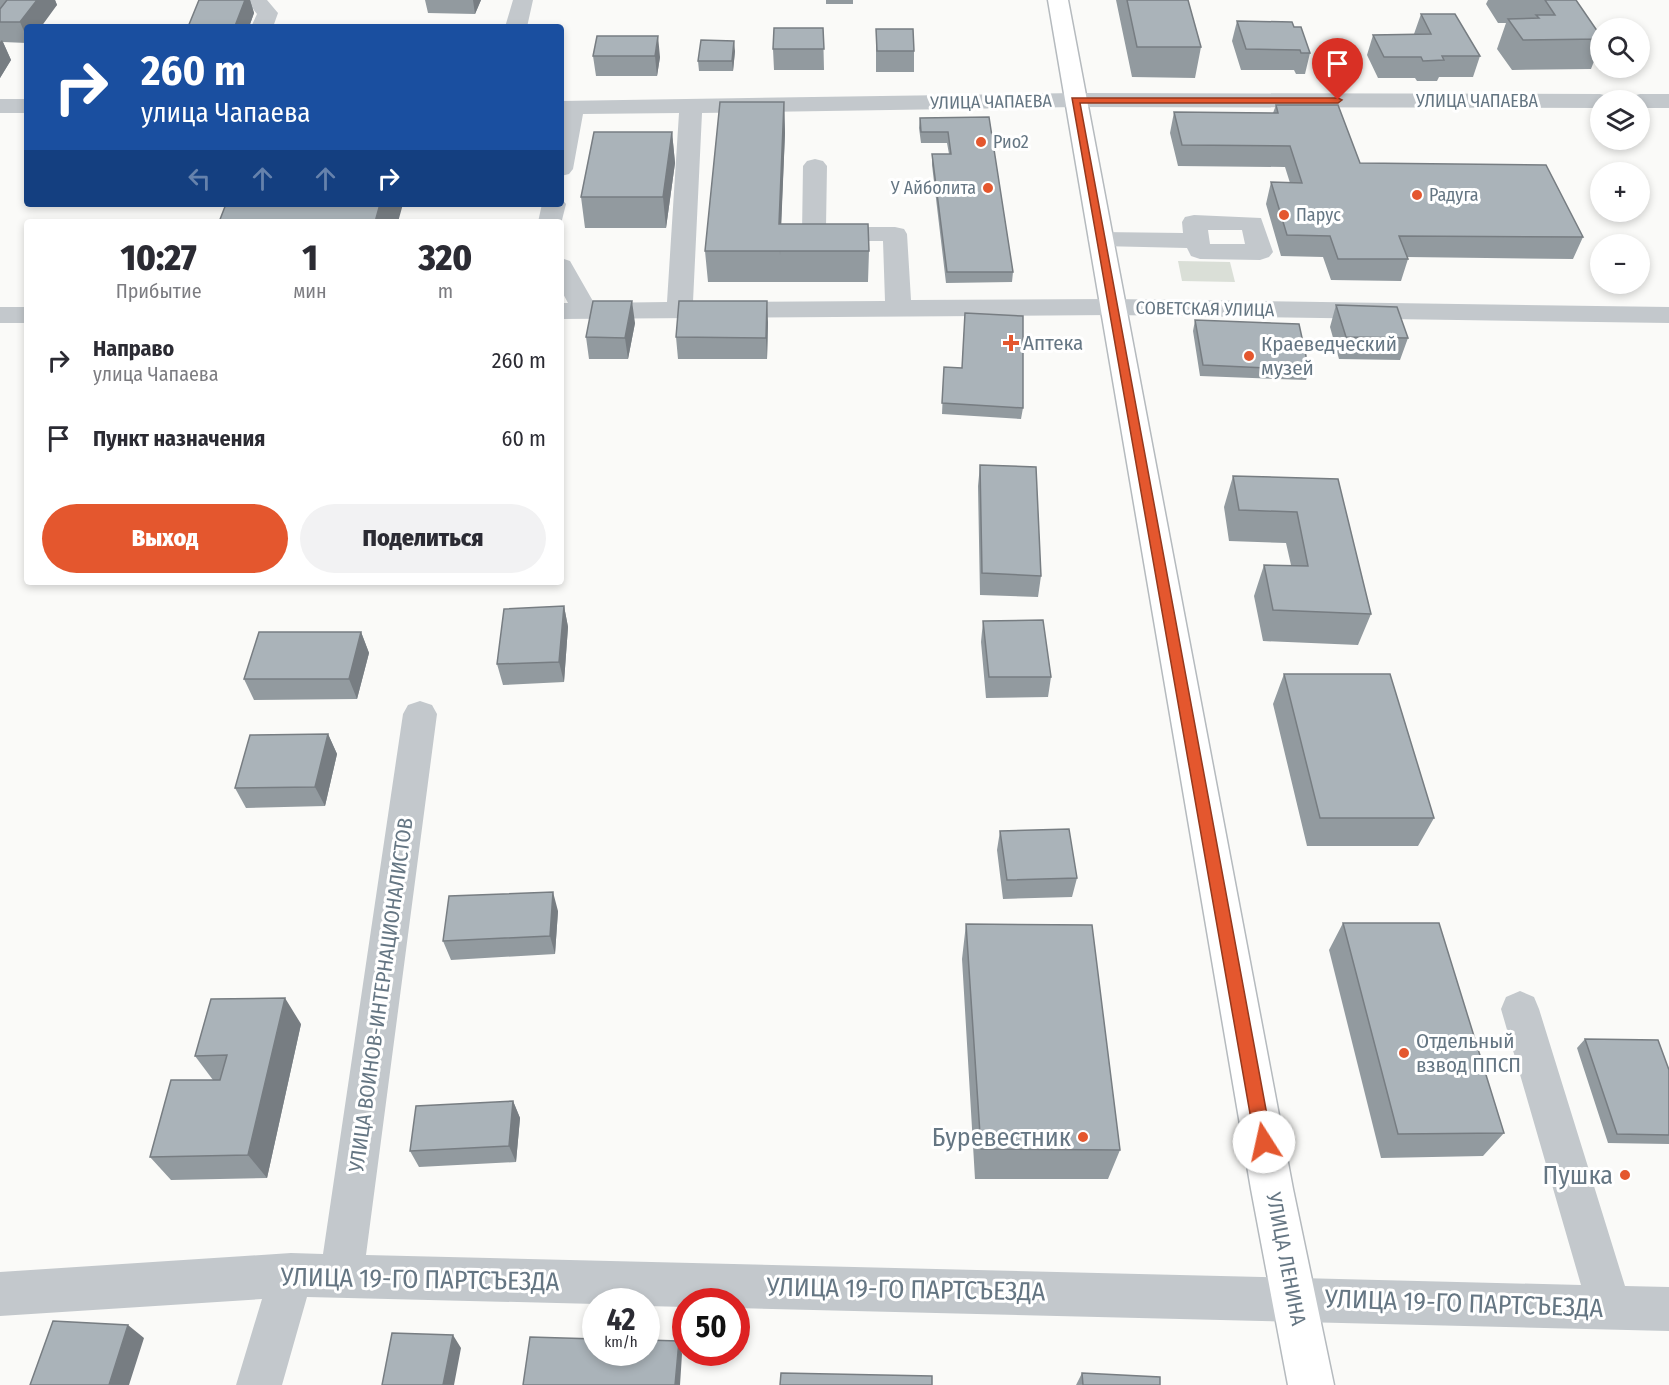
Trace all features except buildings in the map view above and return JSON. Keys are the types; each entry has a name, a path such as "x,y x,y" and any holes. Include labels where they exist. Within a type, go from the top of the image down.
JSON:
{"main road":[{"name":"УЛИЦА ЛЕНИНА","path":"1058,0 1112,307 1311,1385"}],"street":[{"path":"256,0 268,13 263,24"},
{"path":"517,24 523,0"},
{"name":"УЛИЦА ЧАПАЕВА","path":"567,108 1075,100 1590,101"},
{"path":"1650,101 1669,101"},
{"path":"0,106 24,106"},
{"path":"680,310 691,106"},
{"path":"564,138 567,108"},
{"path":"815,165 814,234 896,234 898,309"},
{"path":"1100,239 1197,241"},
{"path":"564,277 573,311"},
{"name":"СОВЕТСКАЯ УЛИЦА","path":"573,311 1112,307 1669,315"},
{"path":"0,315 24,315"},
{"name":"УЛИЦА ВОИНОВ-ИНТЕРНАЦИОНАЛИСТОВ","path":"342,1276 420,714"},
{"path":"1520,1009 1610,1307"},
{"path":"259,1385 291,1275"},
{"name":"УЛИЦА 19-ГО ПАРТСЪЕЗДА","path":"0,1294 291,1275 1669,1309"}],"shaded area":[{"path":"1178,261 1230,262 1235,282 1182,281"}],"place":[{"name":"Рио2","path":"981,142"},
{"name":"У Айболита","path":"988,188"},
{"name":"Радуга","path":"1417,195"},
{"name":"Парус","path":"1284,215"},
{"name":"Аптека","path":"1011,343"},
{"name":"Краеведческий музей","path":"1249,356"},
{"name":"Отдельный взвод ППСП","path":"1404,1053"},
{"name":"Буревестник","path":"1083,1137"},
{"name":"Пушка","path":"1625,1175"}],"route":[{"path":"1264,1142 1075,100 1338,100"}]}
